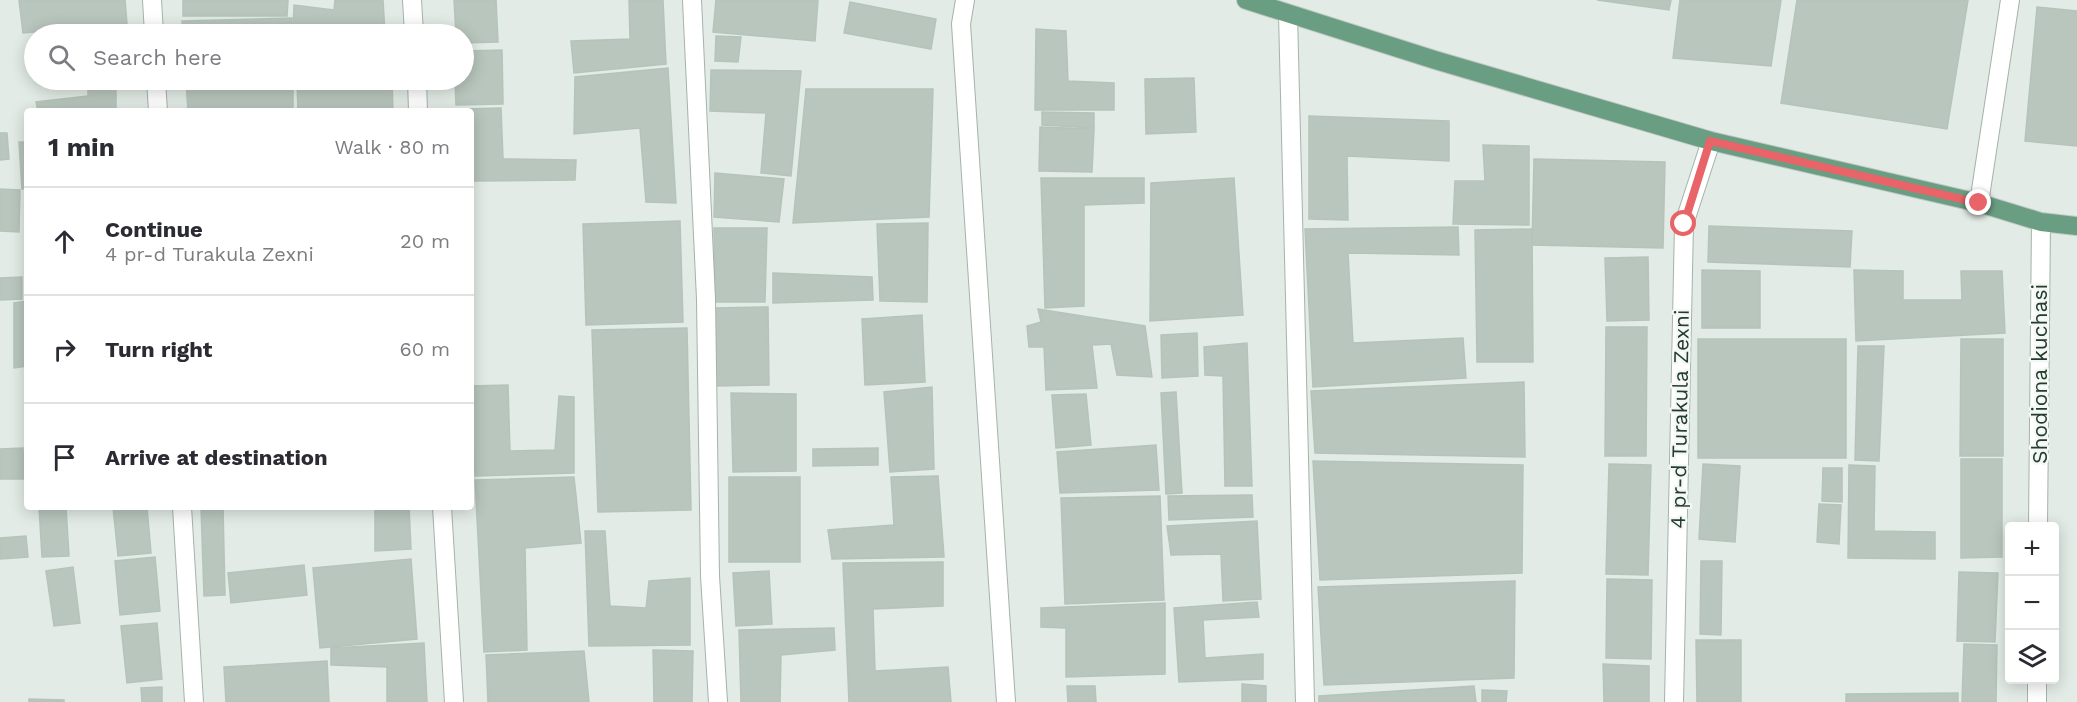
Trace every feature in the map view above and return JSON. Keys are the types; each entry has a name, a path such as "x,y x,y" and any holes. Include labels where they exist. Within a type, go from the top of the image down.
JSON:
{"main road":[{"path":"1246,0 1710,141 1979,203 2041,222 2077,226"}],"street":[{"path":"152,0 153,24"},
{"path":"412,0 413,24"},
{"path":"692,0 706,299 710,576 718,702"},
{"path":"964,0 961,24 1006,702"},
{"path":"1979,203 2010,0"},
{"path":"1288,14 1305,702"},
{"path":"157,90 158,108"},
{"path":"417,90 418,108"},
{"name":"4 pr-d Turakula Zexni","path":"1674,702 1684,224 1710,141"},
{"name":"Shodiona kuchasi","path":"2038,522 2041,222"},
{"path":"182,510 194,702"},
{"path":"442,510 454,702"},
{"path":"2037,684 2037,702"}],"building":[{"path":"19,0 125,0 127,24 24,24 23,33"},
{"path":"183,0 288,0 287,16 183,16"},
{"path":"335,0 383,0 384,24 293,24 294,5 334,10"},
{"path":"454,0 496,0 498,42 474,43 474,24 455,24"},
{"path":"629,0 663,0 666,64 574,73 571,41 630,39"},
{"path":"716,0 818,0 815,41 713,32"},
{"path":"1597,0 1671,0 1669,10"},
{"path":"1680,0 1781,0 1771,66 1673,58"},
{"path":"1797,0 1968,0 1947,129 1781,103"},
{"path":"850,2 936,19 931,49 844,33"},
{"path":"2037,7 2077,11 2077,146 2025,141"},
{"path":"292,18 292,24 182,24 182,21"},
{"path":"1036,29 1066,31 1068,81 1114,83 1114,110 1035,110"},
{"path":"716,36 741,37 738,62 715,61"},
{"path":"502,50 503,104 456,105 455,90 474,90 474,51"},
{"path":"668,68 676,203 646,202 640,128 574,134 575,77"},
{"path":"711,70 801,71 791,176 761,173 766,113 710,111"},
{"path":"1194,78 1196,132 1146,134 1145,79"},
{"path":"806,89 933,89 929,217 793,223"},
{"path":"88,90 116,90 116,108 37,108 36,102 88,96"},
{"path":"187,90 293,90 293,108 188,108"},
{"path":"297,90 392,90 393,108 298,108"},
{"path":"501,108 503,159 576,160 575,180 474,181 474,109"},
{"path":"1042,112 1094,113 1094,128 1042,125"},
{"path":"1309,116 1449,121 1449,161 1347,156 1348,220 1309,219"},
{"path":"1040,127 1094,129 1092,172 1039,171"},
{"path":"0,133 7,133 9,159 0,160"},
{"path":"19,142 24,142 24,189 22,189"},
{"path":"1483,145 1529,146 1529,225 1453,224 1455,181 1485,181"},
{"path":"1534,159 1665,162 1663,248 1532,245"},
{"path":"715,173 784,179 779,222 714,217"},
{"path":"1041,178 1144,178 1144,203 1084,205 1084,306 1045,308"},
{"path":"1234,178 1243,315 1150,321 1151,183"},
{"path":"0,189 20,190 19,232 0,231"},
{"path":"680,221 683,322 586,325 583,224"},
{"path":"928,223 927,302 880,301 877,224"},
{"path":"1709,226 1852,231 1850,267 1708,262"},
{"path":"1458,227 1459,255 1348,253 1353,343 1463,338 1466,378 1313,387 1305,229"},
{"path":"714,228 767,228 765,302 715,302"},
{"path":"1532,229 1533,362 1477,362 1475,230"},
{"path":"1648,257 1649,320 1607,321 1605,258"},
{"path":"1702,270 1760,271 1760,328 1702,328"},
{"path":"1854,270 1903,271 1903,300 1962,300 1961,271 2002,271 2005,333 1856,341"},
{"path":"773,273 872,277 873,300 773,303"},
{"path":"22,277 22,299 0,300 0,278"},
{"path":"24,301 24,366 14,368 14,303"},
{"path":"768,307 769,385 716,386 715,308"},
{"path":"1038,309 1145,326 1152,377 1117,375 1111,344 1092,345 1097,388 1046,390 1044,347 1029,347 1027,326 1041,322"},
{"path":"922,315 925,382 865,385 862,319"},
{"path":"1606,327 1647,327 1646,456 1605,456"},
{"path":"687,328 691,510 598,512 592,330"},
{"path":"1197,333 1198,376 1162,378 1161,335"},
{"path":"1698,339 1846,339 1846,458 1698,458"},
{"path":"1961,339 2003,339 2003,456 1960,456"},
{"path":"1247,343 1252,486 1225,486 1223,376 1205,375 1204,347"},
{"path":"1858,346 1884,346 1879,461 1855,460"},
{"path":"1524,382 1525,457 1315,453 1311,391"},
{"path":"508,385 510,451 555,450 559,396 574,397 574,473 475,476 474,386"},
{"path":"932,387 934,469 890,472 884,392"},
{"path":"1176,392 1182,493 1166,494 1161,393"},
{"path":"731,393 796,394 796,471 733,472"},
{"path":"1086,394 1091,445 1056,448 1052,395"},
{"path":"1156,445 1159,490 1060,493 1057,452"},
{"path":"23,448 24,479 0,479 0,449"},
{"path":"878,448 878,465 813,466 813,449"},
{"path":"1961,459 2002,459 2002,557 1961,558"},
{"path":"1313,461 1523,465 1522,573 1320,580"},
{"path":"1609,464 1651,465 1648,575 1606,574"},
{"path":"1703,464 1740,466 1735,542 1699,539"},
{"path":"1849,465 1875,466 1874,531 1935,532 1935,559 1848,558"},
{"path":"1823,468 1842,468 1842,502 1822,501"},
{"path":"938,476 944,557 832,559 828,530 894,525 891,477"},
{"path":"574,477 581,543 525,548 527,650 484,652 475,480"},
{"path":"729,477 800,477 800,562 729,562"},
{"path":"1252,495 1253,517 1169,520 1168,496"},
{"path":"1160,496 1164,600 1065,604 1061,498"},
{"path":"1819,504 1841,505 1839,544 1817,542"},
{"path":"39,510 66,510 69,556 42,557"},
{"path":"113,510 147,510 151,553 118,556"},
{"path":"201,510 223,510 225,595 204,596"},
{"path":"375,510 409,510 411,549 375,551"},
{"path":"1257,521 1261,599 1223,601 1221,554 1171,555 1167,526"},
{"path":"585,531 605,531 610,606 646,608 649,581 690,578 690,645 589,646"},
{"path":"26,536 28,557 0,559 0,538"},
{"path":"155,557 160,611 120,615 115,561"},
{"path":"411,559 417,639 320,648 313,568"},
{"path":"1701,561 1722,561 1721,635 1700,634"},
{"path":"943,562 943,606 873,609 875,671 948,667 951,702 849,702 843,563"},
{"path":"304,565 307,595 231,603 228,573"},
{"path":"73,567 80,623 54,626 46,571"},
{"path":"769,571 772,624 736,626 733,573"},
{"path":"1959,572 1998,573 1995,642 1957,641"},
{"path":"1607,579 1652,580 1651,659 1606,658"},
{"path":"1515,581 1514,678 1324,685 1318,587"},
{"path":"1257,602 1259,617 1203,620 1205,658 1263,654 1263,679 1179,682 1174,608"},
{"path":"1165,603 1165,674 1066,677 1066,628 1041,627 1041,608"},
{"path":"157,623 162,679 127,683 121,626"},
{"path":"834,628 835,650 781,655 780,702 741,702 739,630"},
{"path":"1696,640 1741,640 1741,702 1697,702"},
{"path":"424,643 427,702 387,702 387,667 331,665 331,648"},
{"path":"1964,644 1997,645 1996,702 1962,702"},
{"path":"653,650 693,651 692,702 654,702"},
{"path":"584,651 589,702 488,702 486,655"},
{"path":"327,661 329,702 226,702 224,667"},
{"path":"1603,664 1649,666 1649,702 1604,702"},
{"path":"1242,684 1266,686 1266,702 1242,702"},
{"path":"1067,686 1095,686 1096,702 1068,702"},
{"path":"1474,686 1476,702 1319,702 1319,696"},
{"path":"162,687 162,702 142,702 141,688"},
{"path":"1482,690 1507,691 1506,702 1482,702"},
{"path":"1958,693 1958,702 1846,702 1846,694"},
{"path":"29,699 64,700 64,702 29,702"}],"route":[{"path":"1684,224 1710,141 1979,203"}]}
